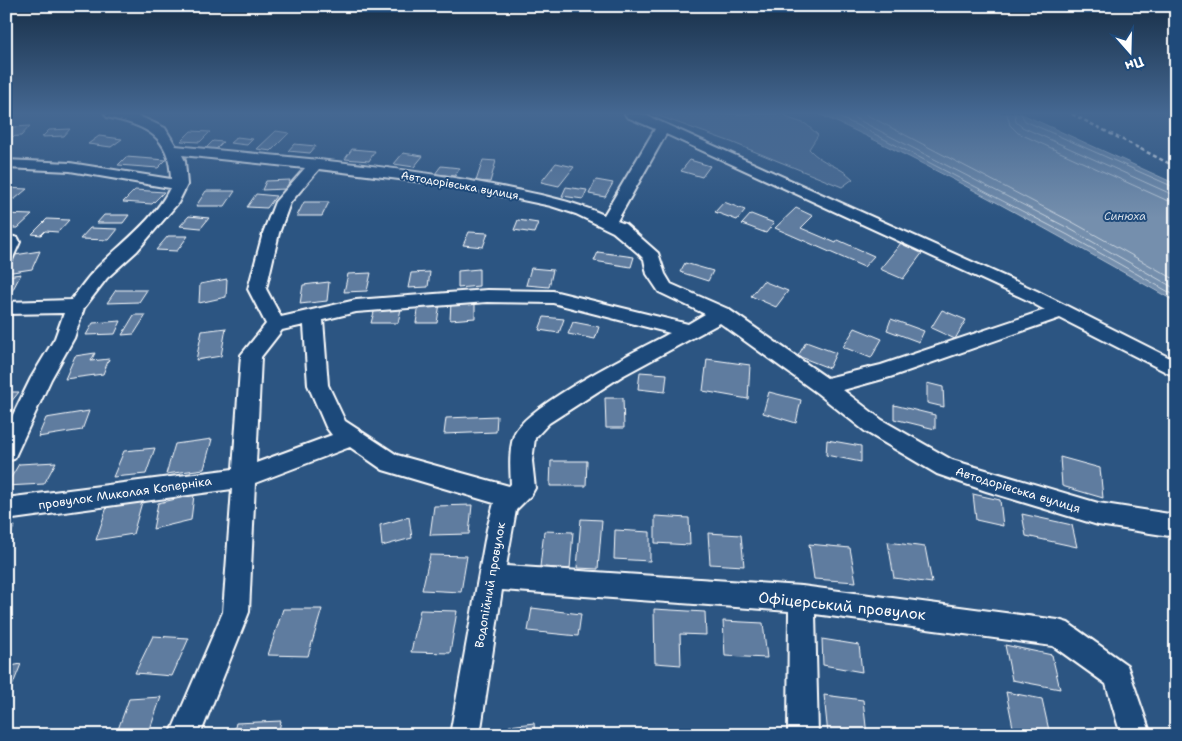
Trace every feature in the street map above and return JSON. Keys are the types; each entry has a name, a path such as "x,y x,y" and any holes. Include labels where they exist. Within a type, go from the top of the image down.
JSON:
{"street":[{"path":"608,223 651,149"},
{"path":"706,149 1022,291 1176,370"},
{"name":"Автодорівська вулиця","path":"172,150 358,169 455,182 554,202 582,210 619,228 652,257 656,274 665,288 721,314 824,387 874,426 945,467 1098,514 1176,526"},
{"path":"9,441 64,338 76,306 101,274 131,247 170,203 179,185 178,162 172,150"},
{"path":"6,164 70,167 179,185"},
{"path":"276,325 257,289 271,233 283,202 314,166"},
{"path":"6,240 12,242 6,256"},
{"path":"185,735 236,612 251,355 276,325 356,306 487,296 553,297 690,330"},
{"path":"6,308 76,306"},
{"path":"824,387 883,372 1061,311"},
{"name":"Водопійний провулок","path":"465,735 499,528 505,505 524,488 521,460 525,435 540,417 615,371 721,314"},
{"path":"313,316 318,385 337,427 391,462 513,498"},
{"name":"провулок Миколая Коперніка","path":"6,509 243,478 352,437"},
{"name":"Офіцерський провулок","path":"491,577 802,599 1058,633 1117,675 1136,735"},
{"path":"802,599 803,735"}],"path":[{"path":"1141,149 1176,166"}],"shaded area":[{"path":"747,149 809,149 814,154 848,174 853,179 842,187"}],"water":[{"name":"Синюха","path":"893,149 1098,149 1176,184 1176,302 1044,228"}],"building":[{"path":"257,149 273,149 271,151"},
{"path":"290,149 314,149 310,153 288,151"},
{"path":"352,149 375,151 369,161 345,159"},
{"path":"403,153 423,156 414,167 394,164"},
{"path":"126,157 166,160 158,168 118,165"},
{"path":"483,160 496,161 490,182 476,181"},
{"path":"690,160 710,166 702,177 681,171"},
{"path":"556,163 574,167 559,186 541,182"},
{"path":"441,166 460,168 455,176 435,174"},
{"path":"290,180 286,189 262,190 266,181"},
{"path":"596,180 613,183 605,197 589,194"},
{"path":"566,187 587,190 583,199 562,196"},
{"path":"6,188 27,189 15,199 6,198"},
{"path":"135,190 164,192 152,204 123,202"},
{"path":"206,191 235,191 225,206 196,206"},
{"path":"256,194 276,196 267,208 247,207"},
{"path":"304,202 329,202 322,216 297,216"},
{"path":"724,202 745,210 737,220 715,212"},
{"path":"796,208 813,216 801,228 836,243 838,240 874,256 864,267 775,228"},
{"path":"6,214 32,215 18,228 6,228"},
{"path":"751,214 774,223 766,233 742,224"},
{"path":"104,215 129,215 123,223 97,223"},
{"path":"189,216 209,218 201,228 180,226"},
{"path":"47,219 69,220 58,232 45,231 41,235 32,234"},
{"path":"518,220 538,223 534,233 514,230"},
{"path":"90,228 118,229 109,240 80,239"},
{"path":"469,232 488,233 483,247 463,245"},
{"path":"168,236 188,236 177,251 156,250"},
{"path":"901,243 923,252 903,279 880,269"},
{"path":"40,251 32,269 6,273 15,255"},
{"path":"598,252 634,257 631,267 594,261"},
{"path":"685,263 713,271 708,281 680,272"},
{"path":"531,268 553,270 549,287 526,285"},
{"path":"479,269 479,286 458,288 458,271"},
{"path":"430,272 428,287 408,288 411,273"},
{"path":"371,273 367,291 344,292 348,274"},
{"path":"21,274 12,291 6,291 6,276"},
{"path":"227,279 226,297 199,303 200,284"},
{"path":"763,281 788,291 776,307 751,296"},
{"path":"329,282 327,301 300,304 303,285"},
{"path":"116,290 147,290 139,302 107,303"},
{"path":"475,300 475,318 450,320 451,302"},
{"path":"440,303 437,323 416,323 419,304"},
{"path":"402,304 398,323 371,323 376,305"},
{"path":"942,310 966,320 955,339 931,328"},
{"path":"134,315 146,315 134,334 122,335"},
{"path":"544,317 564,319 559,333 539,330"},
{"path":"891,319 924,331 919,342 887,330"},
{"path":"121,321 115,334 86,335 93,323"},
{"path":"573,322 599,327 595,339 568,334"},
{"path":"226,328 221,356 196,360 202,331"},
{"path":"855,328 882,339 871,358 843,347"},
{"path":"806,342 836,353 829,368 798,356"},
{"path":"95,353 91,361 109,359 103,374 65,379 75,356"},
{"path":"707,359 750,365 748,399 703,391"},
{"path":"640,372 667,374 665,392 638,389"},
{"path":"927,383 943,387 944,407 927,403"},
{"path":"6,392 19,392 6,408"},
{"path":"769,392 801,400 796,423 763,413"},
{"path":"605,398 623,398 624,428 606,428"},
{"path":"894,405 935,415 935,429 894,419"},
{"path":"89,411 82,430 38,437 46,418"},
{"path":"497,416 496,432 444,434 446,418"},
{"path":"212,439 204,469 166,474 175,444"},
{"path":"827,440 861,446 861,462 826,455"},
{"path":"155,448 146,474 113,477 124,451"},
{"path":"1060,457 1100,468 1103,498 1062,486"},
{"path":"551,461 587,461 586,486 550,486"},
{"path":"56,462 44,484 6,486 19,464"},
{"path":"973,494 1000,500 1003,526 976,520"},
{"path":"194,495 191,520 153,529 158,503"},
{"path":"142,502 133,534 96,540 107,507"},
{"path":"472,505 469,534 430,535 434,506"},
{"path":"1022,514 1072,525 1077,547 1026,536"},
{"path":"655,516 689,518 690,545 655,543"},
{"path":"409,517 412,538 382,546 380,525"},
{"path":"581,519 602,520 598,569 577,568"},
{"path":"6,526 15,526 6,541"},
{"path":"615,530 650,532 650,561 614,559"},
{"path":"544,531 573,532 570,569 540,567"},
{"path":"708,533 741,535 744,566 710,564"},
{"path":"888,542 925,547 932,583 894,578"},
{"path":"809,544 850,548 856,582 814,579"},
{"path":"430,555 467,556 461,592 422,590"},
{"path":"532,608 581,614 578,636 528,631"},
{"path":"283,609 322,609 308,656 268,655"},
{"path":"654,609 705,612 706,635 680,634 681,665 655,663"},
{"path":"420,610 457,611 450,653 411,652"},
{"path":"723,621 763,623 767,658 725,656"},
{"path":"153,636 189,638 172,676 135,673"},
{"path":"822,639 859,645 862,672 823,665"},
{"path":"1005,645 1052,655 1060,689 1012,680"},
{"path":"21,664 6,702 6,667"},
{"path":"1006,692 1042,699 1050,735 1013,727"},
{"path":"824,695 863,700 867,735 828,735"},
{"path":"161,697 148,735 116,735 129,699"},
{"path":"281,721 278,735 233,735 236,723"},
{"path":"534,723 535,735 509,735 509,726"}]}
